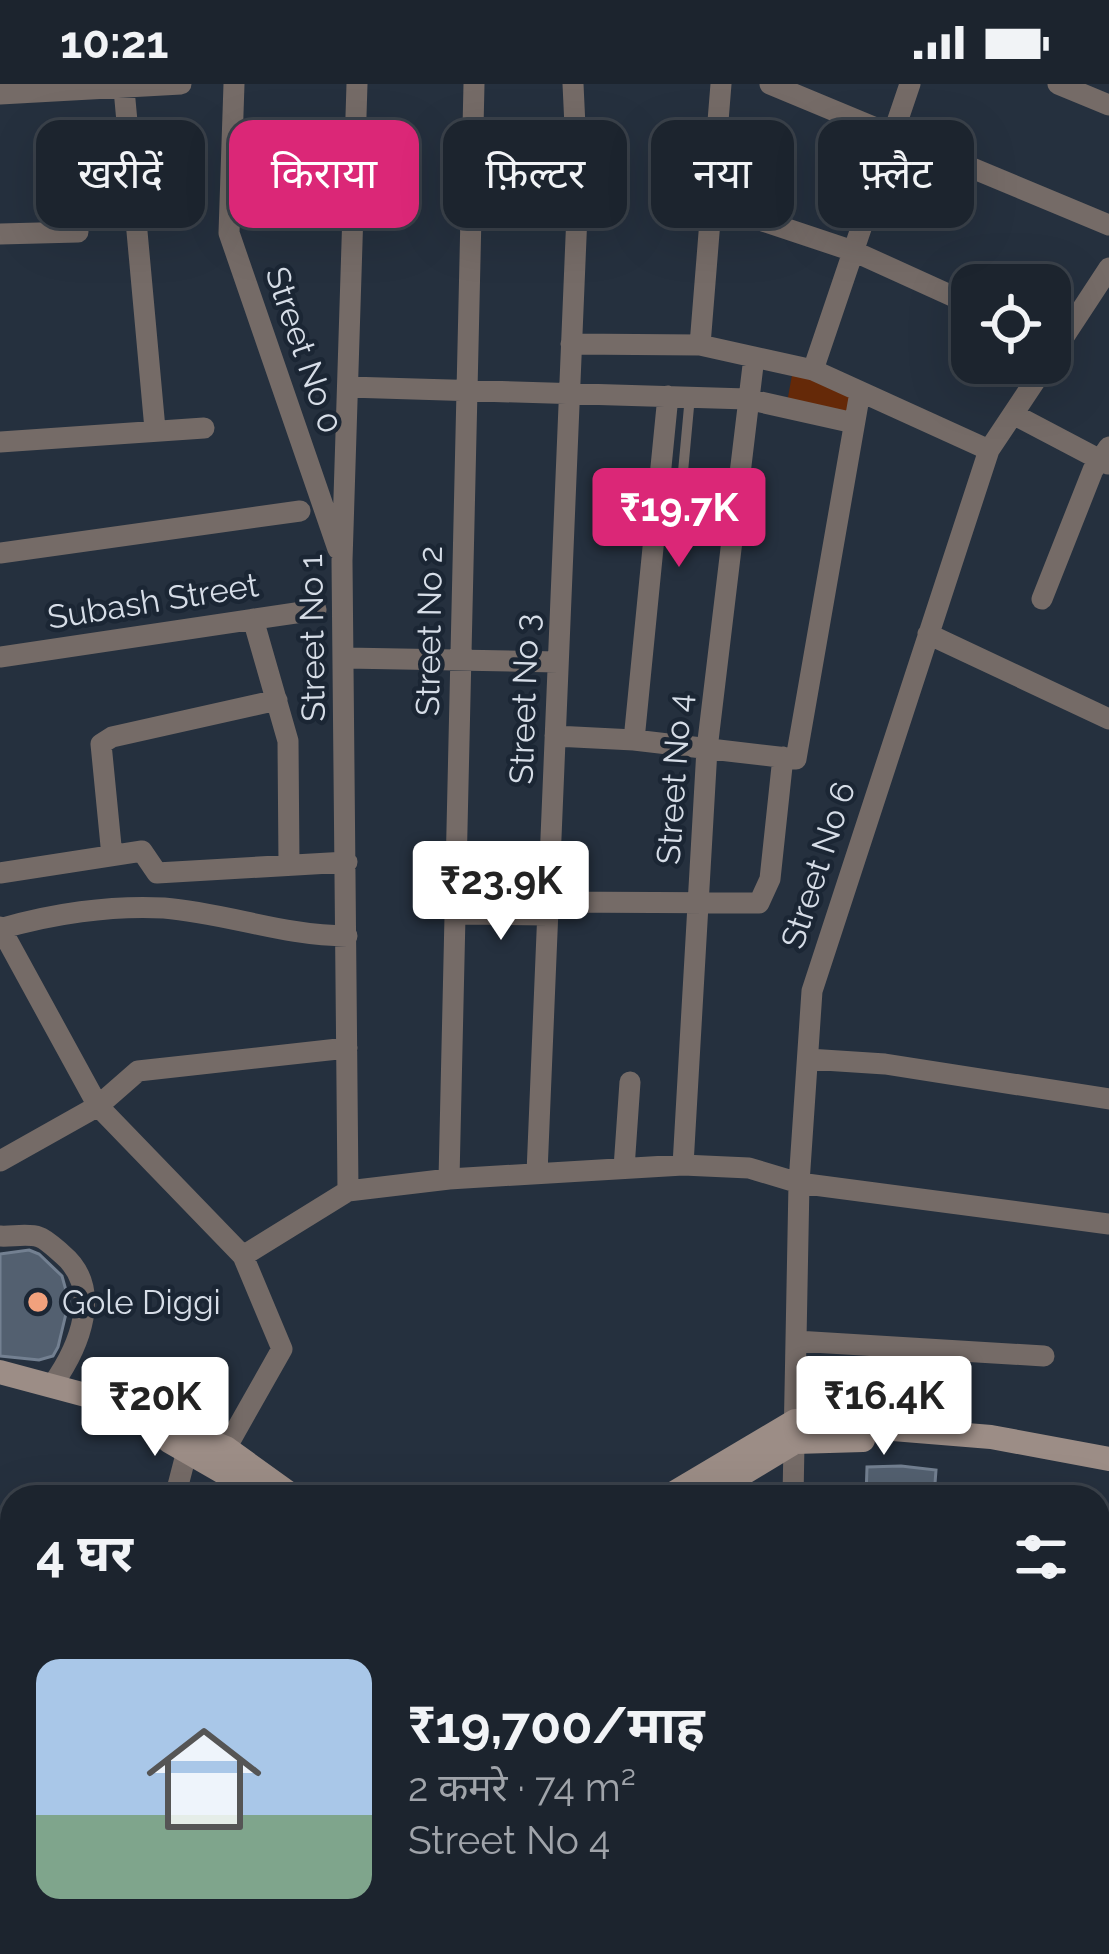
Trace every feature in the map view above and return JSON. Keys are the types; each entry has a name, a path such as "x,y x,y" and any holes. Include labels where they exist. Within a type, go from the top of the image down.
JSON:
{"main road":[{"path":"0,1372 119,1404 254,1485"},
{"path":"0,1389 226,1448 258,1485"},
{"path":"690,1485 795,1431 991,1437 1109,1460"},
{"path":"721,1485 795,1431 1016,1456 1109,1474"}],"street":[{"path":"0,94 181,84"},
{"name":"Street No 0","path":"234,84 229,233 342,561"},
{"name":"Street No 1","path":"348,1191 342,561 357,84"},
{"name":"Street No 2","path":"449,1179 474,84"},
{"name":"Street No 3","path":"537,1174 578,190 573,84"},
{"path":"718,120 721,84"},
{"path":"770,84 860,120"},
{"path":"898,120 910,84"},
{"path":"1058,84 1109,105"},
{"path":"124,89 155,430"},
{"path":"974,168 1109,225"},
{"path":"700,345 710,228"},
{"path":"785,228 854,251 951,295"},
{"path":"813,370 862,228"},
{"path":"0,234 78,232"},
{"name":"Street No 6","path":"1071,323 1109,268"},
{"path":"572,344 700,345 813,370 989,450"},
{"name":"Street No 4","path":"683,1165 707,749 754,357"},
{"name":"Street No 6","path":"793,1485 800,1183 812,992 989,450 1031,384"},
{"path":"348,387 747,399 854,423"},
{"path":"555,736 796,759 860,392"},
{"path":"634,740 679,396"},
{"path":"1013,414 1106,457 1042,599"},
{"path":"0,442 204,428"},
{"path":"0,553 300,511"},
{"name":"Subash Street","path":"0,657 316,610"},
{"path":"253,619 288,741 289,865"},
{"path":"928,634 1109,719"},
{"path":"346,658 558,662"},
{"path":"112,856 101,744 112,737 277,700"},
{"path":"455,914 759,903 764,898 783,757"},
{"path":"0,873 142,851 157,872 346,862"},
{"path":"226,1448 282,1349 243,1256 98,1106 0,928 73,912 165,908 314,936 347,936"},
{"path":"0,1161 98,1106 138,1071 347,1048"},
{"path":"808,1058 885,1064 1109,1099"},
{"path":"624,1168 630,1082"},
{"path":"243,1256 348,1191 449,1179 683,1165 749,1168 800,1183 1109,1223"},
{"path":"0,1236 38,1237 76,1266 83,1292 83,1323 74,1353 53,1384"},
{"path":"796,1341 1043,1356"},
{"path":"178,1485 189,1442"}],"lane":[{"path":"678,526 679,396"}],"shaded area":[{"path":"794,364 860,392 854,423 786,408"}],"building":[{"name":"Gole Diggi","path":"29,1250 62,1276 69,1301 58,1347 53,1356 39,1360 0,1356 0,1254"},
{"path":"831,1358 864,1360 873,1411 831,1407"},
{"path":"867,1467 936,1470 935,1485 866,1485"}],"place":[{"name":"Gole Diggi","path":"38,1302"}]}
